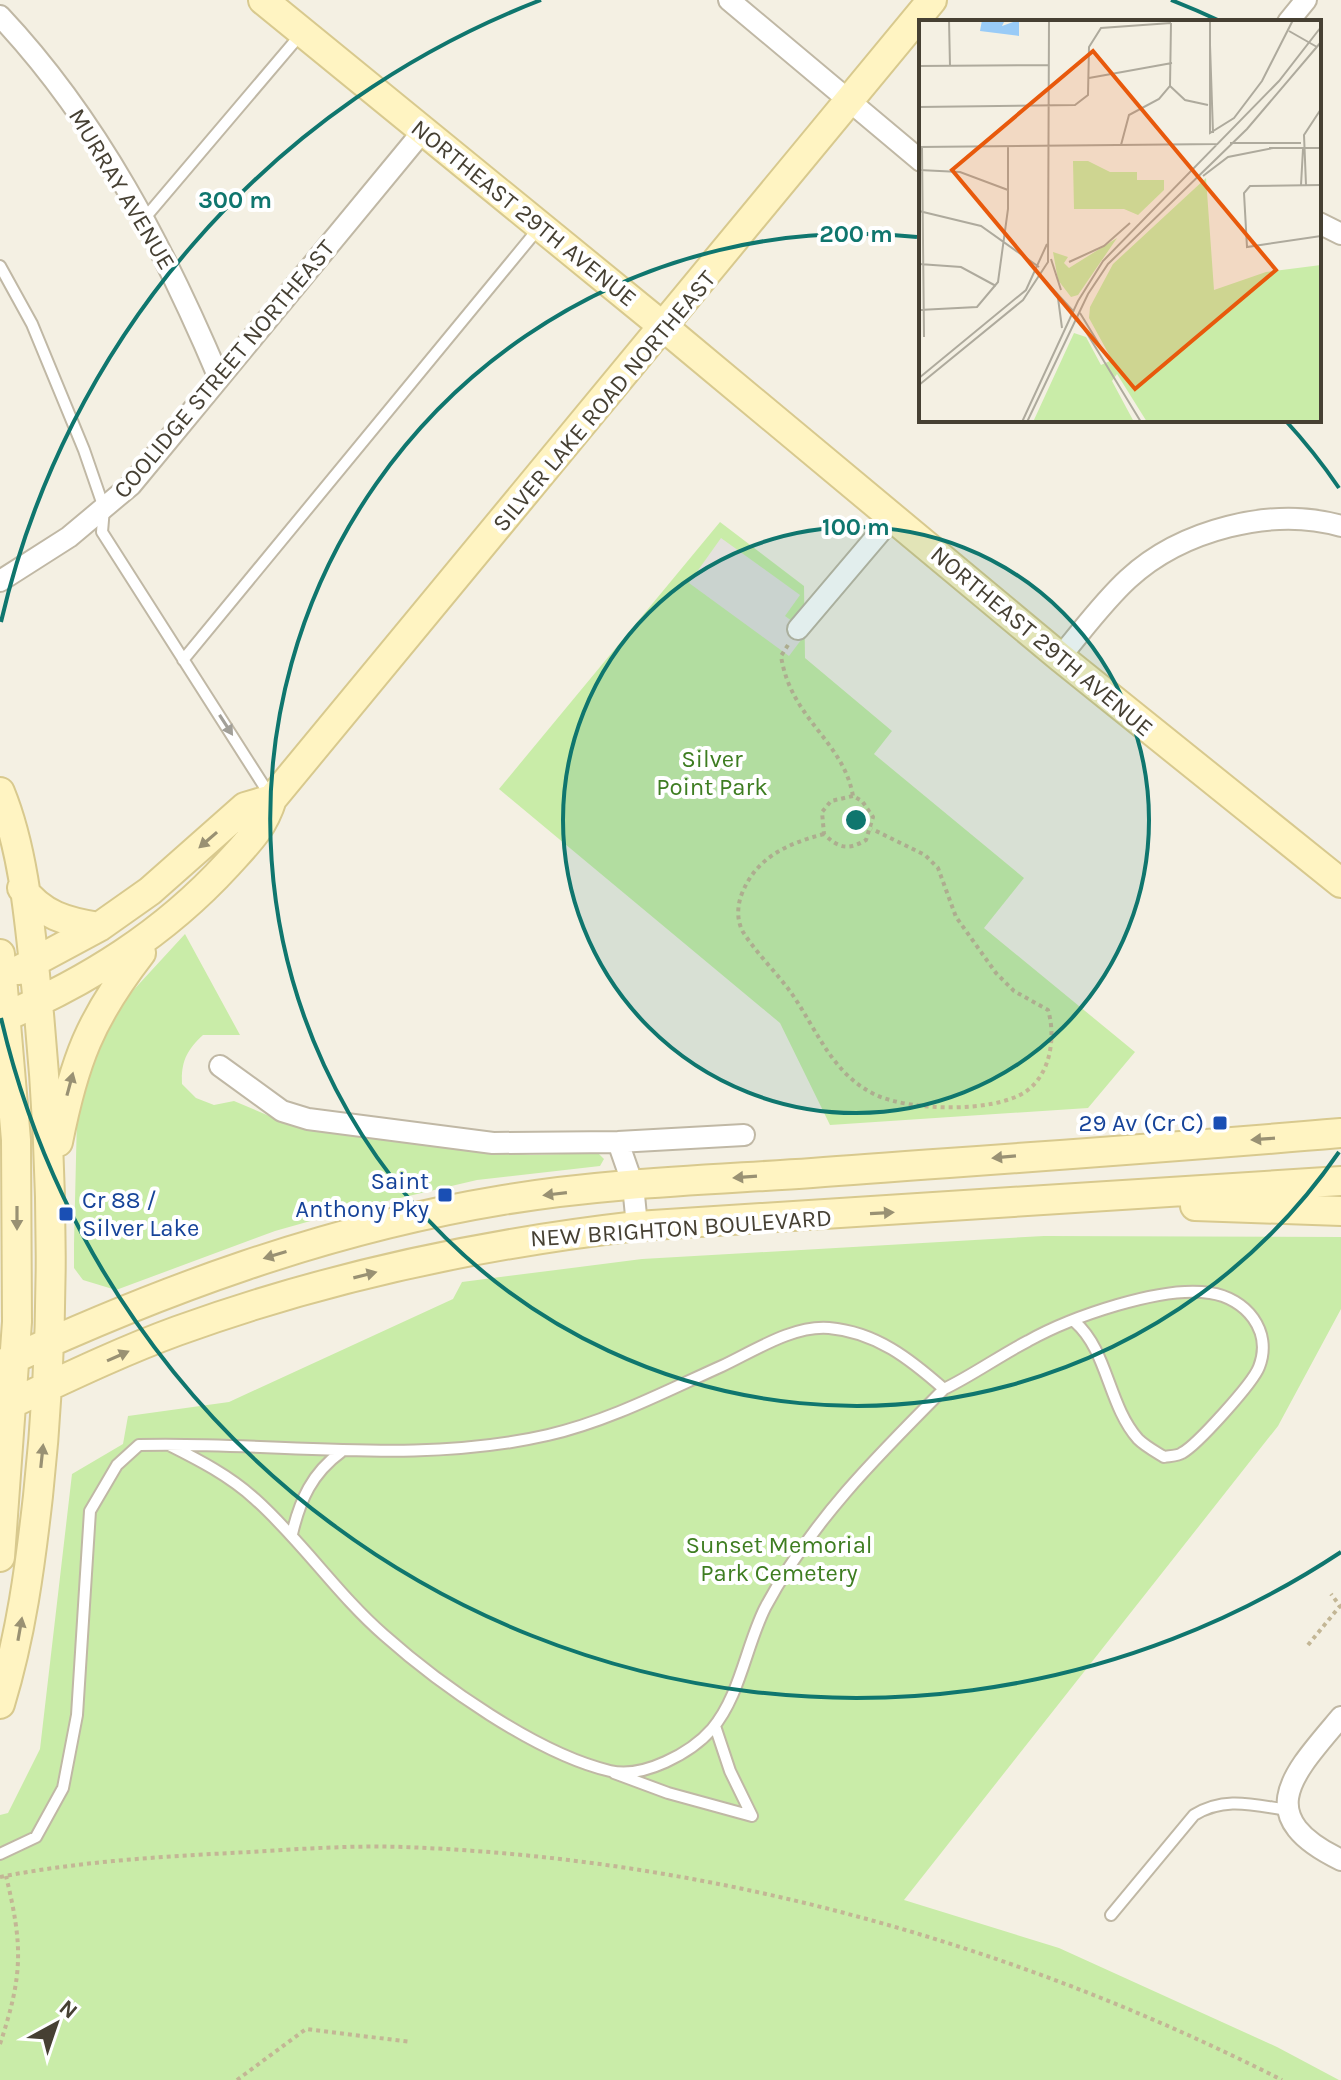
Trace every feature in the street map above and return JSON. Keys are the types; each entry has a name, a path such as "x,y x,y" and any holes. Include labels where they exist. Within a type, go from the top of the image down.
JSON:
{"main road":[{"name":"NORTHEAST 29TH AVENUE","path":"263,0 665,328 1060,657 1341,883"},
{"name":"SILVER LAKE ROAD NORTHEAST","path":"15,1012 109,965 161,927 216,877 265,823 272,799 665,328 932,0"},
{"path":"0,792 9,814 22,888 11,969 15,1012 16,1140 0,1557"},
{"name":"SILVER LAKE ROAD NORTHEAST","path":"11,969 99,927 150,891 245,807 272,799"},
{"path":"22,888 33,904 46,912 66,921 99,927"},
{"path":"0,1704 16,1652 28,1587 47,1388 49,1188 68,1086 92,1025 161,927"},
{"path":"15,1012 49,1188"},
{"name":"NEW BRIGHTON BOULEVARD","path":"8,1361 164,1293 356,1232 505,1200 633,1185 1341,1133"},
{"path":"0,1192 16,1140"},
{"name":"NEW BRIGHTON BOULEVARD","path":"6,1407 176,1331 317,1287 521,1240 637,1226 1341,1181"},
{"path":"1094,1199 1256,1210 1341,1211"}],"street":[{"path":"729,0 919,159"},
{"path":"1290,20 1306,0"},
{"name":"MURRAY AVENUE","path":"0,16 34,52 89,127 182,290 219,378"},
{"name":"COOLIDGE STREET NORTHEAST","path":"0,581 34,563 131,485 423,131"},
{"path":"1321,224 1341,234"},
{"path":"798,629 893,517"},
{"path":"1060,657 1129,578 1164,552 1244,523 1288,520 1341,526"},
{"path":"220,1066 282,1111 308,1119 493,1143 618,1142 744,1135"},
{"path":"618,1142 633,1185 637,1226"},
{"path":"1341,1717 1302,1764 1292,1783 1288,1810 1296,1831 1308,1843 1341,1860"}],"lane":[{"path":"144,219 302,32"},
{"path":"183,660 540,226"},
{"path":"0,266 32,324 56,379 104,508 102,532 272,799"},
{"path":"612,1772 654,1766 692,1750 715,1726 764,1611 799,1549 850,1485 944,1389 1030,1340 1075,1322 1158,1295 1211,1293 1248,1309 1263,1337 1259,1367 1235,1400 1182,1454 1164,1457 1138,1439 1110,1391 1091,1336 1075,1322"},
{"path":"0,1854 36,1837 63,1788 77,1715 90,1511 117,1465 139,1445 341,1452 465,1450 551,1434 636,1405 781,1338 827,1327 878,1339 919,1367 944,1389"},
{"path":"168,1444 219,1472 253,1497 292,1534 383,1635 465,1699 548,1746 668,1793 752,1816 730,1771 715,1726"},
{"path":"292,1534 299,1503 320,1467 341,1452"},
{"path":"1111,1915 1194,1815 1208,1806 1227,1801 1288,1810"}],"path":[{"path":"798,629 781,656 784,675 797,706 837,755 853,796 870,809 872,829 866,840 854,847 834,844 824,834 822,812 831,801 853,796"},
{"path":"824,834 780,849 752,870 739,903 738,918 743,931 792,993 842,1072 877,1095 902,1103 935,1107 988,1104 1024,1093 1038,1080 1055,1031 1048,1010 1033,998 1014,991 976,948 956,917 938,868 925,855 872,829"},
{"path":"1308,1645 1340,1606 1331,1594"},
{"path":"0,2044 20,1969 18,1928 3,1876 135,1858 401,1847 533,1855 664,1873 944,1940 1125,2006 1282,2080"},
{"path":"237,2080 306,2029 411,2042"}],"green space":[{"name":"Silver Point Park","path":"720,522 804,586 805,658 892,731 874,754 1024,878 984,928 1135,1052 1088,1108 830,1125 780,1023 499,789"},
{"path":"185,934 240,1035 203,1035 189,1051 184,1062 182,1084 196,1098 214,1105 234,1101 293,1126 530,1155 598,1153 604,1159 600,1166 477,1180 353,1209 275,1231 116,1290 83,1280 74,1268 77,1116 99,1048 128,996"},
{"name":"Sunset Memorial Park Cemetery","path":"1044,1236 1341,1237 1341,1309 1278,1426 904,1900 1059,1948 1277,2047 1339,2080 0,2080 0,1815 8,1813 40,1749 72,1474 123,1444 128,1416 229,1402 453,1299 462,1282 642,1259"}],"shaded area":[{"path":"721,538 800,595 785,616 807,632 789,656 689,583"}],"place":[{"name":"29 Av (Cr C)","path":"1220,1123"},
{"name":"Saint Anthony Pky","path":"445,1195"},
{"name":"Cr 88 / Silver Lake","path":"66,1214"}]}
